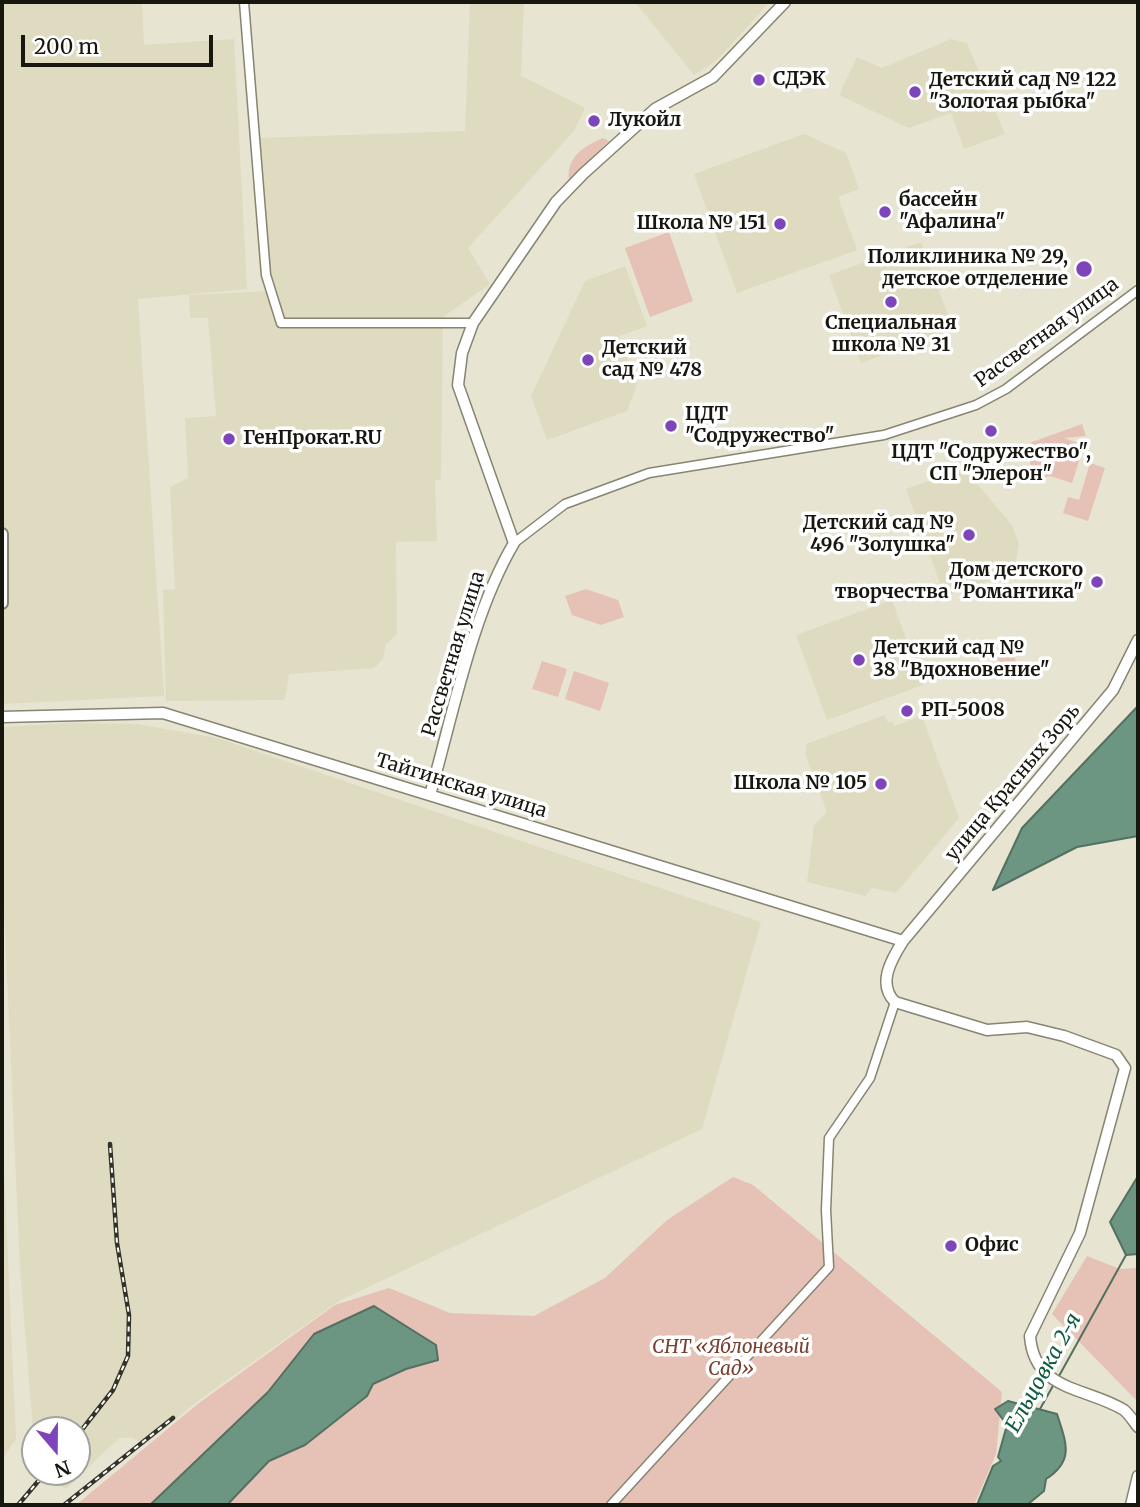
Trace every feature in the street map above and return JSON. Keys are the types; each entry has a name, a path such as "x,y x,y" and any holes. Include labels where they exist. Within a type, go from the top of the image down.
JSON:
{"highway":[{"path":"2,534 2,603"}],"main road":[{"path":"514,543 458,385 462,354 473,323 556,202 583,174 655,109 713,77 785,2"},
{"name":"Рассветная улица","path":"430,795 483,611 496,573 514,543"},
{"name":"улица Красных Зорь","path":"895,1002 887,994 886,982 894,955 1113,690 1138,640"},
{"name":"Тайгинская улица","path":"2,718 163,713 904,941"},
{"path":"895,1002 987,1030 1027,1027 1064,1036 1116,1055 1125,1068 1080,1233 1030,1336 1031,1353 1036,1364 1073,1391 1125,1411 1138,1427"},
{"path":"1131,1505 1138,1476"}],"street":[{"path":"244,2 266,275 281,323 473,323"},
{"name":"Рассветная улица","path":"514,543 565,504 649,473 884,435 976,405 1006,389 1138,290"},
{"path":"611,1505 829,1267 825,1210 829,1138 870,1078 895,1002"}],"shaded area":[{"path":"2,2 142,2 144,45 234,39 247,289 138,299 164,696 2,704"},
{"path":"470,2 524,2 521,76 585,108 574,131 468,248 490,284 443,317 441,479 435,481 437,541 396,542 397,634 386,644 383,659 374,668 289,674 285,700 166,701 163,590 175,589 170,487 188,478 185,418 216,416 208,318 190,318 189,295 271,291 259,138 465,131"},
{"path":"635,2 770,2 716,61 694,75"},
{"name":"Детский сад № 122 \"Золотая рыбка\"","path":"951,39 967,43 1005,134 964,149 951,113 909,128 839,95 857,57 882,68"},
{"name":"Школа № 151","path":"804,134 846,153 859,189 838,197 857,250 737,293 694,174"},
{"name":"Специальная школа № 31","path":"921,242 953,329 861,363 829,275"},
{"name":"Детский сад № 478","path":"625,266 647,326 619,336 637,384 627,411 547,440 531,396 585,281"},
{"name":"Детский сад № 496 \"Золушка\"","path":"964,468 1012,525 1019,544 1014,571 945,597 906,489"},
{"name":"Детский сад № 38 \"Вдохновение\"","path":"892,600 923,685 827,720 796,635"},
{"path":"1138,706 1138,836 1077,847 993,890 1022,828"},
{"name":"Школа № 105","path":"885,715 888,723 892,721 894,726 922,716 959,818 896,893 872,888 865,896 807,882 814,825 827,812 806,756 806,744"},
{"path":"70,723 137,724 217,738 761,922 702,1129 339,1301 199,1400 143,1446 134,1438 119,1438 91,1465 91,1416 32,1416 20,1269 2,862 2,727"},
{"path":"2,1123 16,1439 2,1459"},
{"path":"1138,1176 1138,1254 1126,1255 1110,1222"},
{"path":"374,1306 436,1345 438,1360 406,1369 373,1384 367,1396 305,1445 269,1461 227,1505 150,1505 268,1392 314,1334"},
{"path":"1008,1401 1057,1414 1065,1442 1065,1458 1046,1479 1044,1491 1027,1505 977,1505 993,1466 1001,1461 998,1457 1007,1425 995,1409"}],"green space":[{"path":"603,138 609,141 569,180 573,159 589,145"},
{"path":"669,232 693,301 650,317 625,248"},
{"path":"1082,424 1086,436 1064,438 1084,445 1072,483 1050,476 1036,480 1024,445"},
{"path":"1090,463 1105,468 1088,521 1063,513 1068,497 1079,500"},
{"path":"586,589 618,600 624,617 601,625 572,615 565,596"},
{"path":"1010,646 1020,672 1004,677 995,652"},
{"path":"542,661 567,669 558,697 532,689"},
{"path":"574,671 609,683 600,711 565,699"},
{"name":"СНТ «Яблоневый Сад»","path":"733,1177 753,1185 1002,1392 996,1454 974,1505 76,1505 199,1403 335,1305 389,1288 450,1313 534,1316 605,1278 667,1220"},
{"path":"1087,1256 1120,1269 1138,1268 1138,1402 1052,1314"}],"waterway":[{"name":"Ельцовка 2-я","path":"1059,1376 1126,1255"},
{"name":"Ельцовка 2-я","path":"1040,1409 1054,1384"}],"railway":[{"path":"91,1418 113,1390 128,1356 129,1315 117,1243 110,1144"},
{"path":"64,1505 173,1418"},
{"path":"18,1505 34,1486"}],"place":[{"name":"СДЭК","path":"759,80"},
{"name":"Детский сад № 122 \"Золотая рыбка\"","path":"915,92"},
{"name":"Лукойл","path":"594,121"},
{"name":"бассейн \"Афалина\"","path":"885,212"},
{"name":"Школа № 151","path":"780,224"},
{"name":"Поликлиника № 29, детское отделение","path":"1084,269"},
{"name":"Специальная школа № 31","path":"891,302"},
{"name":"Детский сад № 478","path":"588,360"},
{"name":"ЦДТ \"Содружество\"","path":"671,426"},
{"name":"ЦДТ \"Содружество\", СП \"Элерон\"","path":"991,431"},
{"name":"ГенПрокат.RU","path":"229,439"},
{"name":"Детский сад № 496 \"Золушка\"","path":"969,535"},
{"name":"Дом детского творчества \"Романтика\"","path":"1097,582"},
{"name":"Детский сад № 38 \"Вдохновение\"","path":"859,660"},
{"name":"РП-5008","path":"907,711"},
{"name":"Школа № 105","path":"881,784"},
{"name":"Офис","path":"951,1246"}]}
